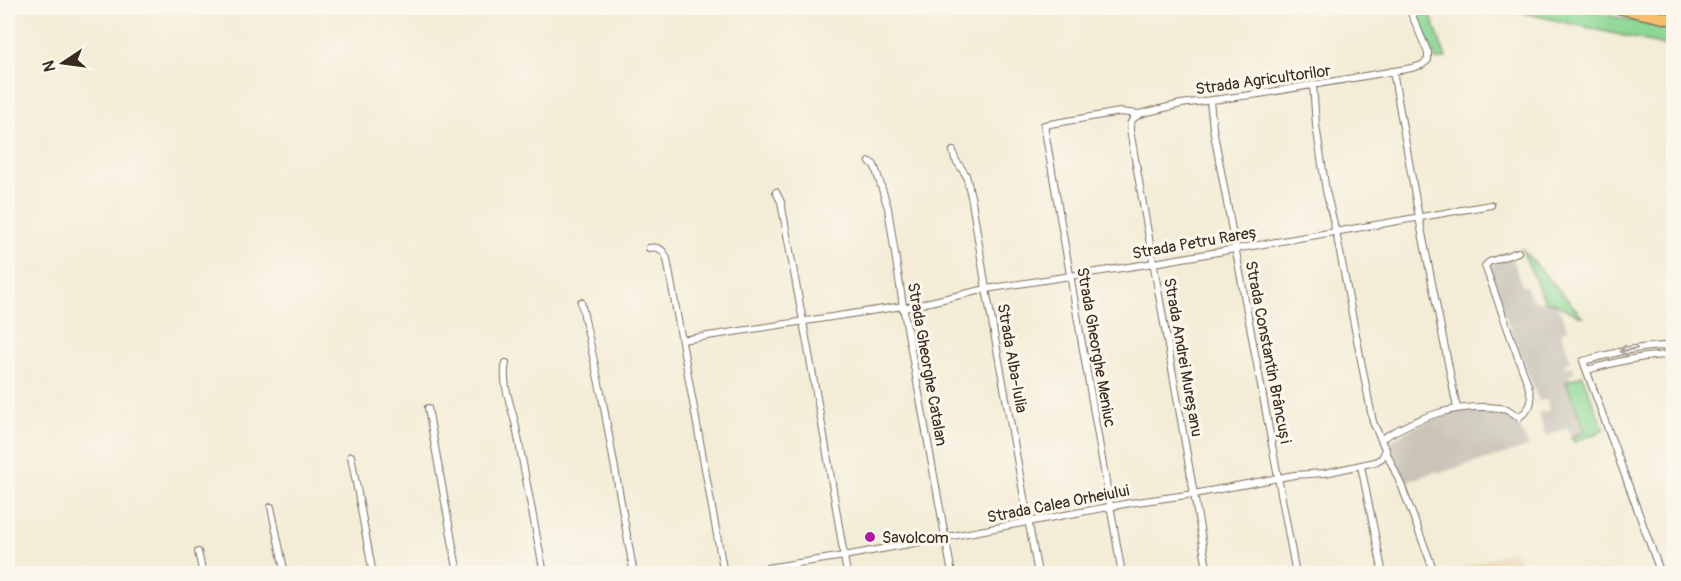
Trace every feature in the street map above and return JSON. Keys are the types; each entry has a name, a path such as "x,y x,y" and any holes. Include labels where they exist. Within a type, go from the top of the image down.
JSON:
{"highway":[{"path":"1618,8 1674,20"}],"street":[{"name":"Strada Agricultorilor","path":"1044,125 1120,112 1139,114 1181,104 1313,85 1422,65 1428,60 1428,53 1409,8"},
{"path":"1393,71 1456,408"},
{"path":"1313,85 1323,173 1373,422 1402,487 1435,573"},
{"name":"Strada Constantin Brâncuși","path":"1210,101 1235,249 1296,573"},
{"name":"Strada Andrei Mureșanu","path":"1139,114 1130,125 1208,573"},
{"name":"Strada Gheorghe Meniuc","path":"1044,125 1122,573"},
{"name":"Strada Alba-Iulia","path":"953,151 955,159 966,175 968,184 1038,573"},
{"name":"Strada Gheorghe Catalan","path":"870,162 876,170 888,208 952,573"},
{"path":"776,192 781,202 847,573"},
{"name":"Strada Petru Rareș","path":"682,340 904,307 986,289 1155,263 1491,204"},
{"path":"649,248 658,247 663,250 667,259 726,573"},
{"path":"1381,440 1406,425 1456,408 1500,408 1513,412 1519,417 1527,411 1532,397 1485,266 1489,262 1518,252"},
{"path":"581,302 602,397 634,573"},
{"path":"1661,573 1583,361 1641,347 1674,346"},
{"path":"1587,370 1625,360 1674,355"},
{"path":"506,363 505,380 544,573"},
{"path":"428,408 458,573"},
{"name":"Strada Calea Orheiului","path":"726,573 844,556 1110,507 1305,474 1325,473 1375,462 1382,458 1386,449"},
{"path":"351,456 373,573"},
{"path":"1361,466 1383,573"},
{"path":"271,507 285,573"},
{"path":"198,552 203,573"}],"shaded area":[{"path":"1512,257 1522,286 1526,286 1532,299 1556,303 1568,329 1561,333 1571,360 1564,363 1566,368 1572,366 1575,372 1569,375 1571,380 1567,382 1586,431 1571,437 1568,428 1546,436 1538,413 1549,410 1547,400 1539,401 1488,266"},
{"path":"1498,410 1515,418 1529,447 1442,472 1434,472 1404,483 1388,442 1419,425 1455,412"},
{"path":"1514,550 1524,573 1448,573"}],"green space":[{"path":"1414,8 1428,8 1446,58 1436,60"},
{"path":"1502,8 1575,8 1673,29 1673,47"},
{"path":"1521,248 1583,317 1555,303 1545,302"},
{"path":"1582,375 1604,430 1574,442 1571,437 1585,431 1566,382"}],"place":[{"name":"Savolcom","path":"870,537"}]}
